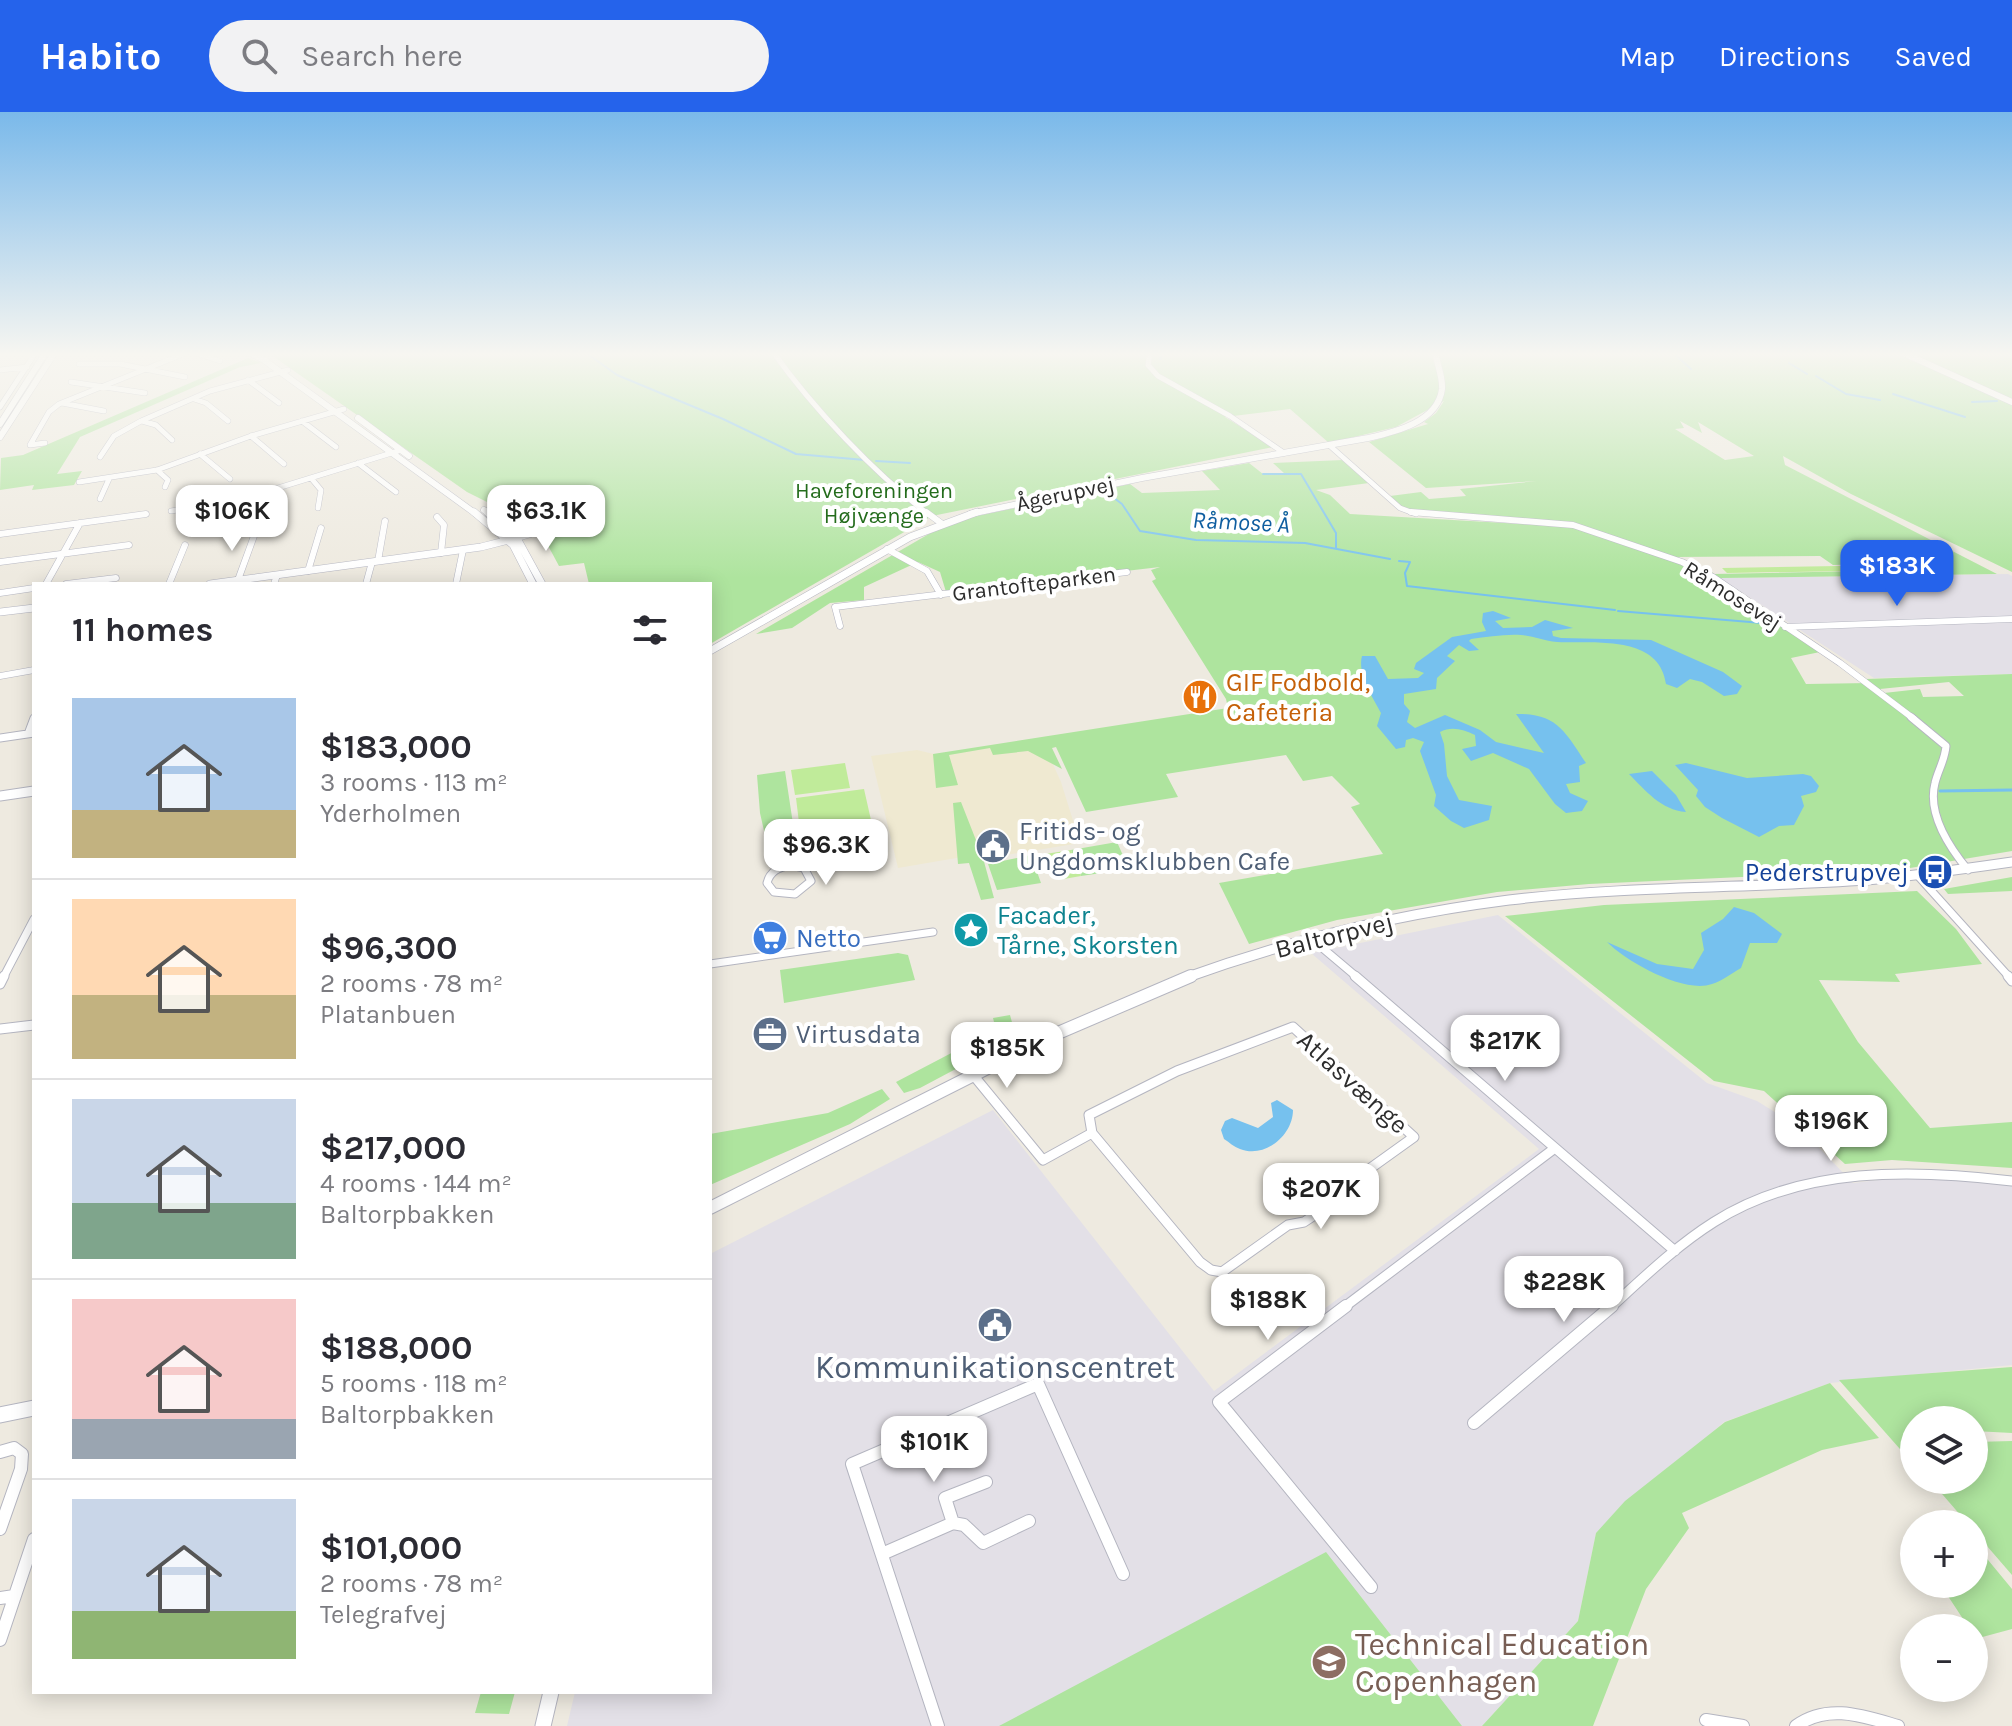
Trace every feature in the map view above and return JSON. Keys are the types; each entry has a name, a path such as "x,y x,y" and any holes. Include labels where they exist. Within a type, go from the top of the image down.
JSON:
{"street":[{"path":"40,427 30,445 45,443"},
{"path":"100,457 114,436 130,427"},
{"path":"158,427 172,440"},
{"path":"79,482 157,470 281,427"},
{"path":"310,427 336,447"},
{"path":"362,427 513,539 532,582"},
{"path":"367,427 401,450 513,539 533,562 541,582"},
{"path":"838,427 914,505 941,523"},
{"path":"1247,427 1284,453"},
{"name":"Ågerupvej","path":"712,650 887,549 941,523 986,510 1162,473 1329,445 1402,427"},
{"path":"251,436 284,464"},
{"name":"Råmosevej","path":"1329,445 1408,512 1441,519 1562,524 1589,530 1699,570 1844,666 1946,746 1946,760 1935,780 1935,804 1950,849 1968,870"},
{"path":"171,511 257,494 401,450"},
{"path":"200,454 230,479"},
{"path":"358,463 396,492"},
{"path":"157,470 168,480 165,487"},
{"path":"311,478 321,490 318,508"},
{"path":"100,499 109,479"},
{"path":"257,494 267,502 263,514"},
{"path":"194,521 201,507"},
{"path":"0,534 146,514"},
{"path":"437,517 444,525 441,553"},
{"path":"367,582 385,521"},
{"path":"47,582 80,523"},
{"path":"308,571 321,528"},
{"path":"224,582 463,550 534,533"},
{"path":"238,580 254,536"},
{"path":"0,562 129,545"},
{"path":"170,582 185,545"},
{"name":"Grantofteparken","path":"887,549 925,567 937,580 941,595"},
{"path":"456,582 463,550"},
{"name":"Grantofteparken","path":"840,626 835,607 1127,572"},
{"path":"275,582 277,575"},
{"path":"83,582 116,578"},
{"path":"0,593 32,588"},
{"path":"0,612 32,606"},
{"path":"1783,627 2012,619"},
{"path":"0,676 32,670"},
{"path":"0,738 31,733"},
{"path":"0,796 32,791"},
{"name":"Baltorpvej","path":"712,1207 1044,1040 1165,986 1251,955 1441,910 1593,892 1919,877 2012,862"},
{"path":"791,865 809,871 811,881 802,891 787,895 774,892 767,883 776,869 791,865"},
{"path":"1919,877 1976,937 2012,981"},
{"path":"766,899 774,892"},
{"path":"0,984 32,923"},
{"path":"712,964 933,932"},
{"path":"1313,940 1675,1251"},
{"path":"0,1029 32,1025"},
{"name":"Atlasvænge","path":"1293,1027 1414,1137 1361,1175 1348,1193 1304,1222 1288,1225 1222,1272 1211,1270 1200,1262 1092,1133 1089,1115 1177,1071 1293,1027"},
{"path":"974,1076 1043,1160 1092,1133"},
{"path":"1371,1587 1219,1402 1555,1148"},
{"path":"1474,1423 1525,1383 1675,1251 1727,1214 1796,1188 1882,1174 1969,1176 2012,1181"},
{"path":"938,1726 852,1464 1038,1384 1123,1574"},
{"path":"0,1415 32,1408"},
{"path":"0,1452 14,1448 22,1454 21,1469 0,1529"},
{"path":"953,1523 945,1498 986,1482"},
{"path":"882,1554 953,1523 964,1525 983,1543 1029,1521"},
{"path":"0,1640 7,1597 32,1543"},
{"path":"543,1726 551,1694"},
{"path":"1796,1726 1804,1719 1829,1712 1856,1714 1898,1726"},
{"path":"1706,1720 1743,1726"}],"shaded area":[{"path":"2012,576 2012,674 1874,678 1720,578"},
{"path":"1042,740 1061,782 1080,843 969,861 968,856 898,868 871,756 917,750 938,755"},
{"path":"1498,915 1707,1083 1757,1101 1799,1127 1853,1183 1904,1177 2012,1182 2012,1365 1830,1383 1724,1422 1596,1533 1578,1621 1482,1726 567,1726 575,1694 712,1694 712,1253 993,1110 1214,1391 1539,1149 1311,953"}],"green space":[{"path":"87,427 102,427 80,437 57,474 82,471 74,485 32,490 34,485 0,490 1,458 23,455"},
{"name":"Haveforeningen Højvænge","path":"375,427 1242,427 1273,447 932,516 712,643 712,582 589,582 584,563 559,566 538,527 511,516 489,499 491,504 467,492"},
{"path":"1311,427 1395,427 1329,443"},
{"path":"1417,427 1684,427 1675,429 1725,460 1754,456 1707,427 2012,427 2012,572 1851,494 1783,456 1785,465 1997,574 1720,578 1704,570 1708,569 1714,574 1910,570 1901,563 1833,565 1820,556 1672,557 1573,524 1429,516 1402,507 1390,496 1421,492 1429,499 1466,496 1460,489 1537,481 1426,488 1369,442"},
{"path":"1343,460 1369,483 1316,490 1330,495 1350,514 1573,527 1679,563 1710,578 1820,652 1791,658 1806,684 2012,674 2012,851 1898,870 1589,884 1497,892 1337,920 1249,944 1219,883 1383,854 1351,807 1360,804 1332,776 1303,781 1286,755 1166,774 1178,797 1086,812 1056,747 1052,748 1062,769 1028,751 993,755 990,748 949,755 958,785 936,788 933,754 1228,708 1226,699 1152,581 1156,579 1151,570 1160,567 946,592 940,572 918,562 864,587 864,600 830,603 792,628 756,634 934,531 972,517 1130,484 1142,493 1220,490 1202,471 1249,463 1263,474 1285,474 1273,463","holes":["1949,682 1964,696 1923,697 1920,689 1884,693 1880,689"]},
{"path":"1898,565 1904,570 1727,573 1722,568"},
{"path":"845,763 850,788 795,795 791,770"},
{"path":"785,771 795,837 773,839 767,844 760,813 757,775"},
{"path":"864,789 873,829 801,839 796,798"},
{"path":"961,802 983,858 994,898 981,900 969,863 958,864 953,803"},
{"path":"1117,842 1129,869 1081,876 1071,850"},
{"path":"1071,850 1081,876 1058,880 1051,862 1035,865 1032,856"},
{"path":"1031,855 1041,883 997,890 988,864"},
{"path":"2012,877 2012,891 1948,894 1944,889"},
{"path":"1917,891 1956,929 1982,964 1895,974 1900,982 1819,980 1858,1042 1930,1128 2012,1122 2012,1168 1892,1160 1845,1164 1764,1091 1714,1081 1505,916 1604,905"},
{"path":"898,953 908,955 915,980 784,1003 780,970"},
{"path":"1010,1015 1016,1037 920,1088 904,1093 896,1082 982,1037 997,1034 993,1018"},
{"path":"882,1089 890,1099 850,1124 712,1184 712,1134 828,1113"},
{"path":"2012,1367 2012,1433 1988,1432 1988,1406 1900,1406 1900,1449 1839,1380"},
{"path":"1830,1383 1879,1438 1822,1450 1682,1513 1689,1528 1646,1589 1593,1726 1482,1726 1578,1621 1596,1533 1625,1501 1725,1422"},
{"path":"2012,1441 2012,1575 1988,1547 1988,1510 1956,1510 1942,1494 1988,1494 1988,1442"},
{"path":"1326,1552 1462,1726 999,1726"},
{"path":"1988,1560 2012,1589 2012,1629 1988,1635 1988,1614 1960,1614 1949,1598 1988,1598"},
{"path":"480,1694 514,1694 509,1714 475,1713"}],"water":[{"path":"1493,611 1511,618 1495,621 1503,628 1532,627 1545,620 1573,628 1552,631 1553,636 1561,638 1651,640 1723,672 1742,686 1737,694 1724,696 1702,682 1690,679 1677,688 1666,684 1661,668 1651,657 1623,645 1557,642 1515,635 1471,639 1469,641 1479,650 1469,651 1459,645 1447,656 1455,661 1437,678 1436,689 1404,694 1404,704 1410,711 1407,722 1415,728 1445,715 1480,730 1496,742 1544,753 1516,714 1551,721 1565,734 1586,763 1579,766 1580,782 1566,784 1570,793 1588,801 1582,811 1566,813 1555,804 1529,769 1493,753 1471,761 1462,749 1476,746 1475,735 1448,729 1440,732 1447,776 1459,800 1492,806 1489,820 1464,828 1434,806 1436,795 1420,751 1424,742 1413,738 1406,740 1405,747 1396,749 1377,726 1381,713 1367,686 1361,663 1362,656 1375,656 1388,679 1418,678 1424,673 1414,669 1416,663 1452,637 1486,631 1482,622 1483,613"},
{"path":"1686,763 1747,778 1803,774 1811,776 1819,786 1816,792 1801,796 1804,806 1794,825 1779,826 1759,837 1705,807 1696,796 1698,790 1675,765"},
{"path":"1652,771 1676,795 1686,812 1661,804 1629,774"},
{"path":"1734,907 1754,913 1782,934 1777,943 1750,943 1741,968 1712,984 1687,984 1656,974 1607,942 1657,964 1693,969 1704,950 1701,933 1723,919"},
{"path":"1277,1100 1293,1110 1288,1128 1276,1143 1259,1151 1249,1151 1224,1139 1221,1130 1225,1121 1232,1118 1258,1128 1273,1117 1271,1103"}],"waterway":[{"name":"Råmose Å","path":"740,427 796,454 865,460"},
{"name":"Råmose Å","path":"876,461 910,463"},
{"path":"1263,474 1301,474 1336,533 1336,548"},
{"name":"Råmose Å","path":"1106,492 1122,504 1140,531 1196,540 1305,543 1390,559"},
{"name":"Råmose Å","path":"1399,561 1410,562 1405,573 1407,586 1615,610"},
{"name":"Råmose Å","path":"1618,611 1774,624"},
{"path":"1940,791 2012,790"}],"place":[{"name":"GIF Fodbold, Cafeteria","path":"1200,697"},
{"name":"Fritids- og Ungdomsklubben Cafe","path":"993,846"},
{"name":"Pederstrupvej","path":"1935,872"},
{"name":"Facader, Tårne, Skorsten","path":"971,930"},
{"name":"Netto","path":"770,938"},
{"name":"Virtusdata","path":"770,1034"},
{"name":"Kommunikationscentret","path":"995,1325"},
{"name":"Technical Education Copenhagen","path":"1329,1662"}]}
